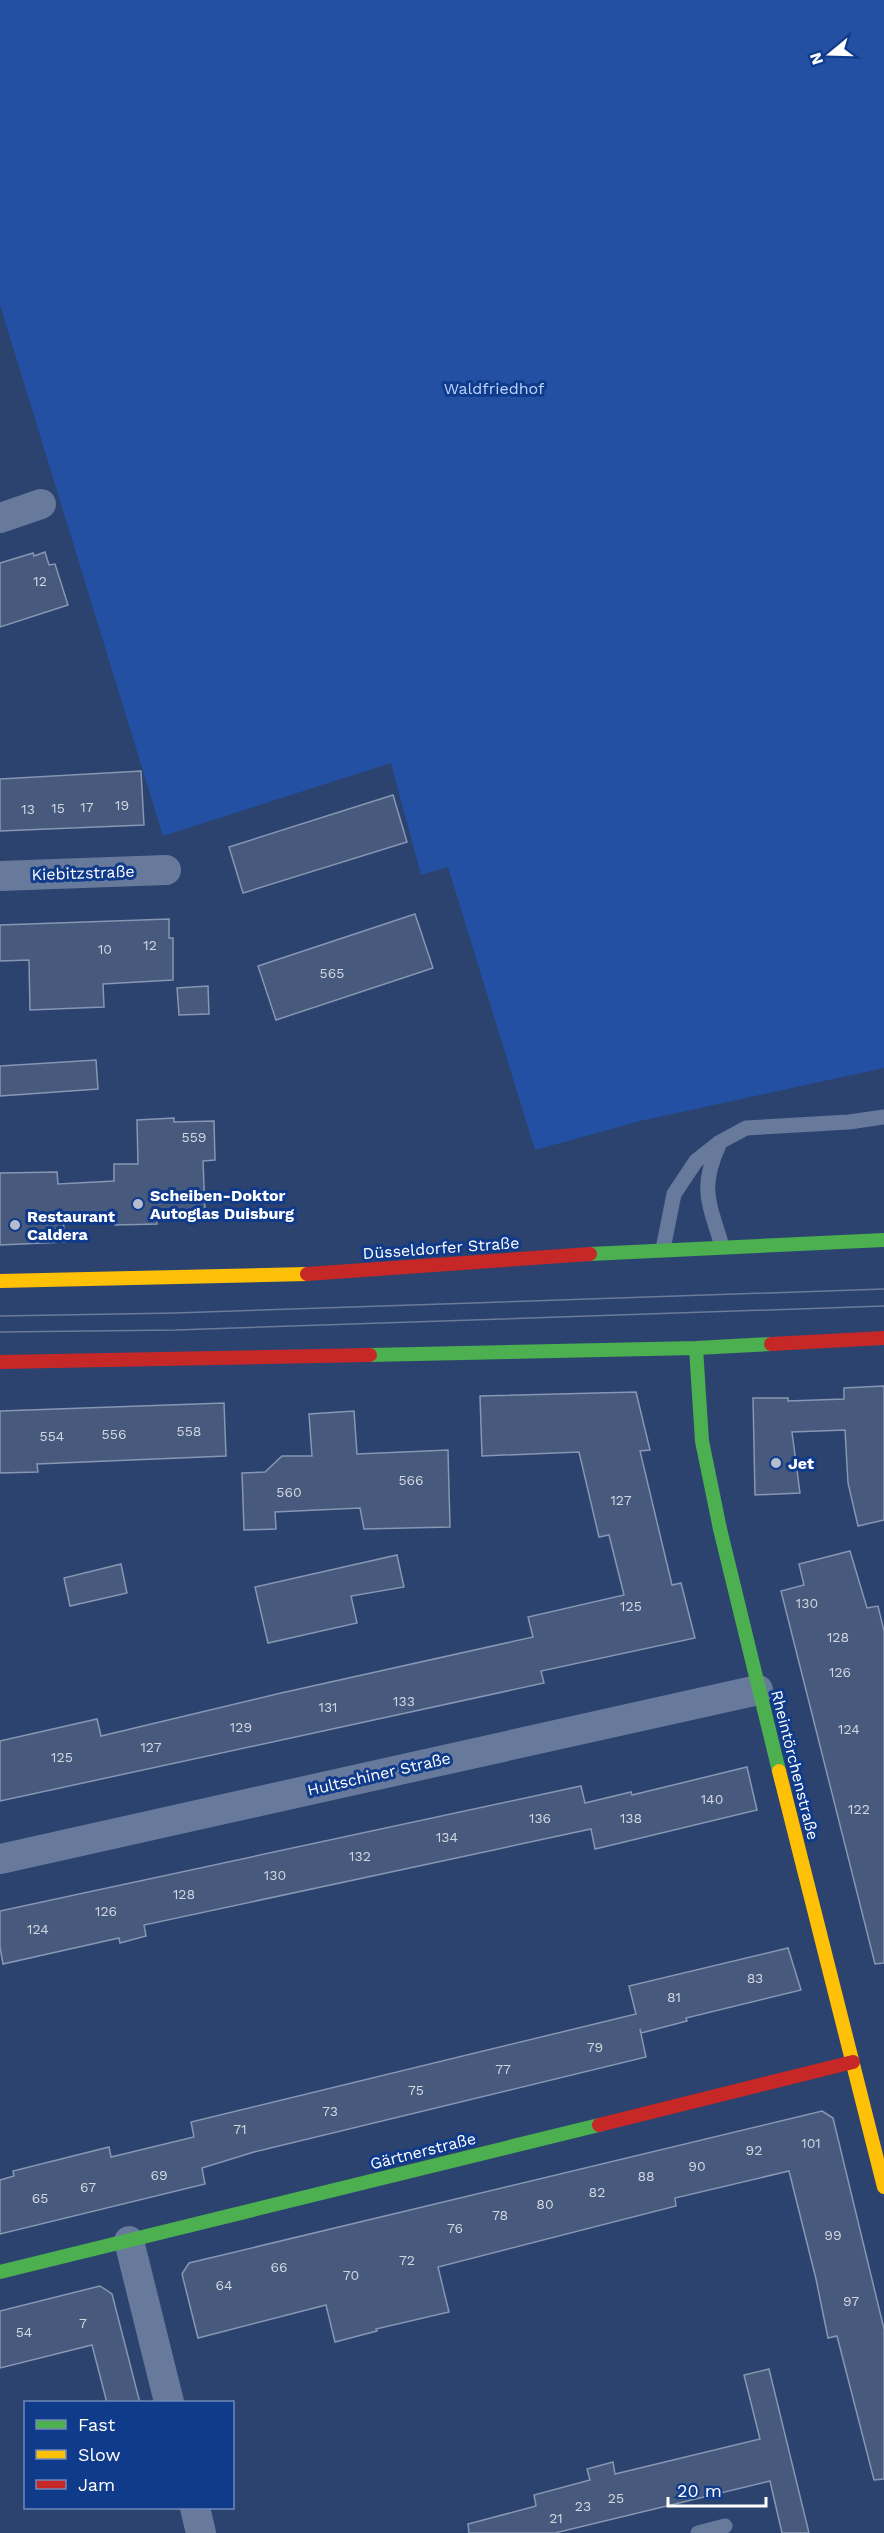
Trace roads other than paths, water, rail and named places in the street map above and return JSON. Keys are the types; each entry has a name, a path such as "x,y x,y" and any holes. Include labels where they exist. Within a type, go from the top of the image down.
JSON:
{"main road":[{"name":"Düsseldorfer Straße","path":"0,1281 330,1273 663,1249 884,1240"},
{"path":"0,1362 696,1348 884,1338"},
{"name":"Rheintörchenstraße","path":"696,1348 702,1441 720,1529 758,1690 884,2187"},
{"name":"Gärtnerstraße","path":"0,2272 853,2062"}],"street":[{"path":"0,518 41,504"},
{"name":"Kiebitzstraße","path":"0,876 166,870"},
{"name":"Hultschiner Straße","path":"0,1858 758,1690"},
{"path":"129,2241 169,2401"},
{"path":"195,2509 201,2533"}],"lane":[{"path":"663,1249 674,1194 696,1161 720,1142 746,1128 849,1122 884,1116"},
{"path":"720,1142 709,1166 706,1190 722,1246"},
{"path":"698,2533 725,2526"}],"tram line":[{"path":"0,1316 175,1313 884,1289"},
{"path":"0,1332 176,1330 884,1306"}],"place":[{"name":"Scheiben-Doktor Autoglas Duisburg","path":"138,1204"},
{"name":"Restaurant Caldera","path":"15,1225"},
{"name":"Jet","path":"776,1463"}],"park label":[{"name":"Waldfriedhof","path":"494,388"}]}
